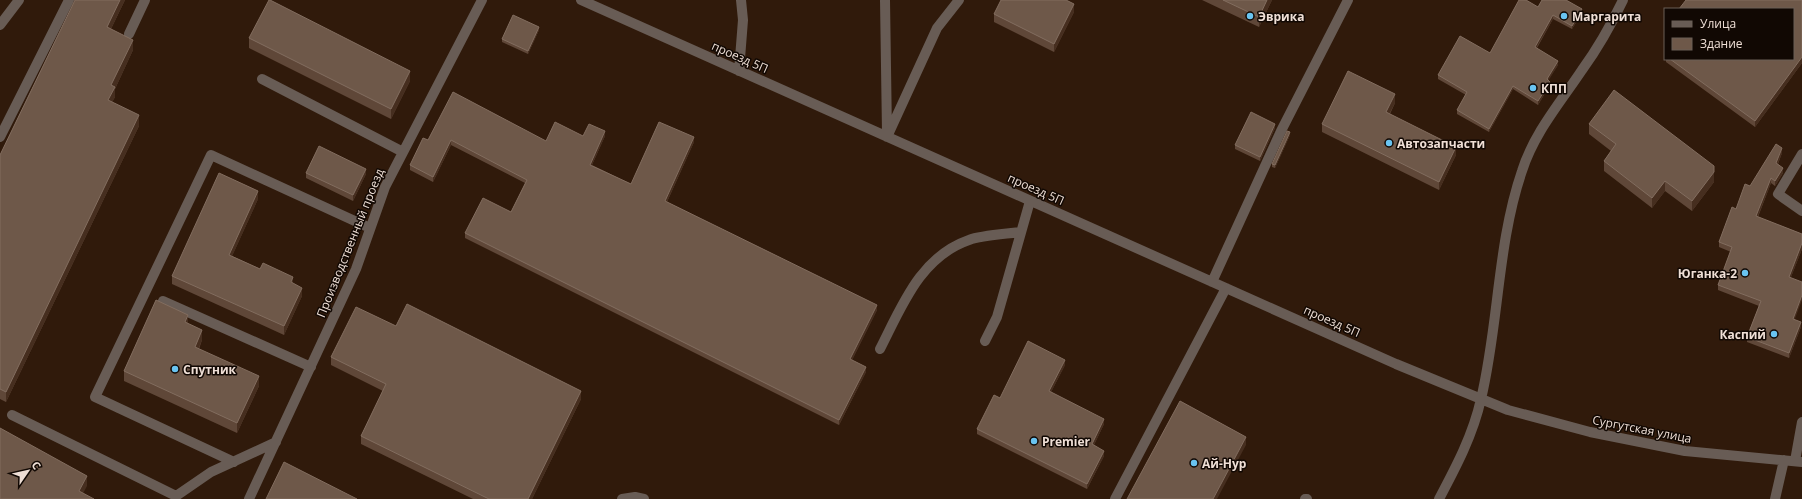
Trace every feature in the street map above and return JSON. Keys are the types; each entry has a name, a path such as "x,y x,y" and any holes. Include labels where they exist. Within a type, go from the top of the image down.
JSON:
{"street":[{"path":"0,25 18,0"},
{"path":"0,137 68,0"},
{"path":"129,34 145,0"},
{"name":"Производственный проезд","path":"249,499 356,268 385,187 482,0"},
{"name":"проезд 5П","path":"581,0 1396,364 1481,400"},
{"path":"739,71 743,20 741,0"},
{"path":"885,0 887,137"},
{"path":"887,137 937,28 958,0"},
{"path":"1212,282 1281,131 1348,0"},
{"path":"1440,499 1469,438 1481,400 1502,258 1515,192 1522,170 1529,151 1543,125 1603,38 1623,0"},
{"path":"262,79 403,152"},
{"path":"1802,154 1778,194 1802,211"},
{"path":"234,462 95,397 210,155 370,228"},
{"path":"985,341 997,317 1030,201"},
{"path":"880,349 913,285 936,258 970,239 1021,232"},
{"path":"1115,499 1226,288"},
{"path":"164,301 311,367"},
{"name":"Сургутская улица","path":"1481,400 1538,419 1634,442 1684,451 1798,461"},
{"path":"12,415 176,496 211,472 276,442"},
{"path":"1798,461 1802,422"},
{"path":"1775,499 1784,460"},
{"path":"622,499 635,497 644,499"}],"building":[{"path":"75,0 120,0 107,27 133,40 111,85 115,87 108,100 139,115 6,392 0,389 0,155"},
{"path":"269,0 410,71 391,109 249,38"},
{"path":"1001,0 1066,0 1074,4 1054,44 994,14"},
{"path":"1223,0 1267,0 1259,17"},
{"path":"1519,0 1526,0 1538,7 1542,0 1566,0 1582,9 1572,26 1553,15 1535,47 1558,61 1547,79 1550,82 1538,101 1513,86 1489,129 1457,110 1467,92 1438,75 1460,36 1490,53"},
{"path":"1686,0 1802,0 1802,57 1755,121 1671,60 1794,60 1794,8 1680,8"},
{"path":"513,15 539,27 528,51 502,39"},
{"name":"Автозапчасти","path":"1348,71 1395,94 1386,112 1456,147 1439,182 1322,124"},
{"path":"1614,90 1714,166 1714,172 1692,201 1665,181 1652,198 1604,161 1616,144 1589,124"},
{"path":"453,92 546,141 555,122 583,136 589,124 605,131 590,165 631,184 659,122 694,137 665,201 877,305 850,359 866,367 839,420 465,233 483,198 511,212 527,180 451,140 433,177 410,165 423,138 428,140"},
{"path":"1251,112 1275,124 1260,157 1235,145"},
{"path":"1287,131 1290,132 1275,165 1272,164"},
{"path":"1776,144 1782,148 1776,163 1783,168 1775,181 1771,178 1756,216 1802,234 1802,243 1789,277 1802,282 1802,295 1793,319 1801,322 1789,353 1747,337 1761,301 1718,285 1732,247 1719,242 1732,207 1736,209 1745,184 1750,186"},
{"path":"319,146 366,169 353,195 306,173"},
{"path":"219,173 258,191 229,255 260,269 263,263 293,277 291,282 302,288 284,326 172,276"},
{"name":"Спутник","path":"156,300 188,315 185,322 202,330 195,347 259,376 237,423 124,371"},
{"path":"407,304 581,391 528,499 489,499 361,436 386,384 331,357 356,307 396,326"},
{"path":"1028,341 1065,360 1049,391 1104,419 1092,444 1104,451 1087,484 977,429 994,395 1000,398"},
{"name":"Ай-Нур","path":"1180,401 1246,437 1213,499 1127,499"},
{"path":"0,428 87,476 79,491 94,499 0,499"},
{"path":"284,462 357,499 266,499"}],"place":[{"name":"Эврика","path":"1250,16"},
{"name":"Маргарита","path":"1564,16"},
{"name":"КПП","path":"1533,88"},
{"name":"Автозапчасти","path":"1389,143"},
{"name":"Юганка-2","path":"1745,273"},
{"name":"Каспий","path":"1774,334"},
{"name":"Спутник","path":"175,369"},
{"name":"Premier","path":"1034,441"},
{"name":"Ай-Нур","path":"1194,463"}]}
